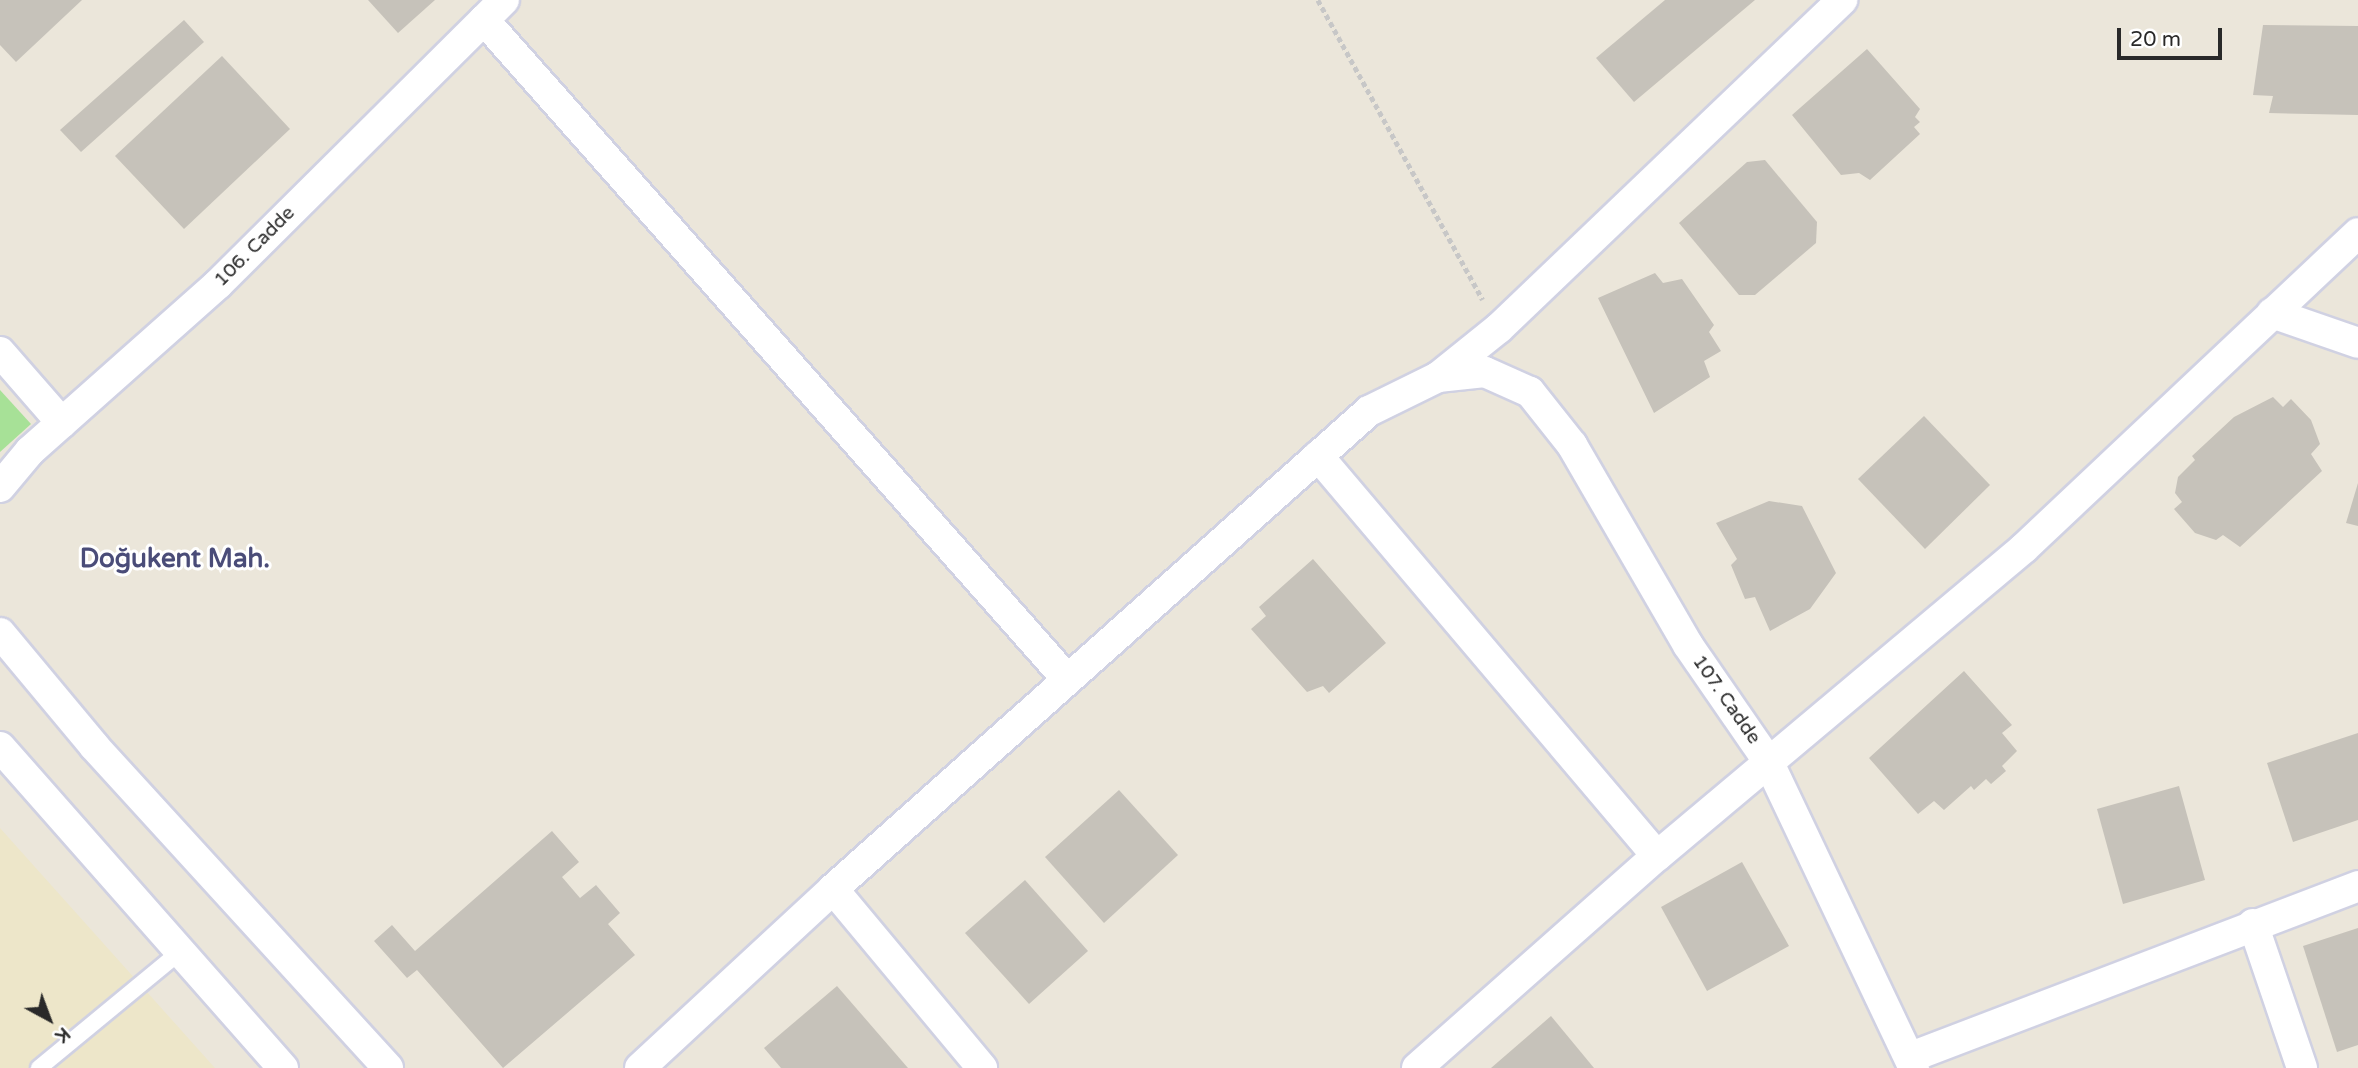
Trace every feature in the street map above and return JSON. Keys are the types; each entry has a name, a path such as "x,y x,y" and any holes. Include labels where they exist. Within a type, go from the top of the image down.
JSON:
{"street":[{"path":"640,1068 833,889 1369,411 1438,377 1499,328 1842,0"},
{"path":"494,10 1067,679"},
{"name":"106. Cadde","path":"0,487 62,423 218,284 494,10"},
{"path":"1417,1068 1657,856 2024,548 2358,233"},
{"path":"2272,313 2358,343"},
{"path":"0,352 62,423"},
{"name":"107. Cadde","path":"1438,377 1485,372 1530,392 1572,446 1688,645 1768,761 1912,1062"},
{"path":"1318,456 1657,856"},
{"path":"0,633 94,746 388,1068"},
{"path":"0,747 182,950 283,1068"},
{"path":"1912,1062 2253,924 2358,886"},
{"path":"833,889 982,1068"},
{"path":"2253,924 2302,1068"}],"lane":[{"path":"39,1068 182,950"}],"path":[{"path":"1318,0 1499,328"}],"shaded area":[{"path":"0,828 112,953 215,1068 0,1068"}],"green space":[{"path":"0,390 31,424 0,452"}],"building":[{"path":"0,0 82,0 16,62 0,45"},
{"path":"368,0 435,0 398,33"},
{"path":"1665,0 1755,0 1634,102 1596,58"},
{"path":"184,20 204,42 81,152 60,130"},
{"path":"2263,25 2358,26 2358,115 2269,113 2273,96 2253,95"},
{"path":"1867,49 1920,109 1915,117 1920,122 1914,127 1920,134 1870,180 1859,173 1841,175 1792,115"},
{"path":"222,56 290,129 184,229 115,156"},
{"path":"1765,160 1817,222 1816,243 1755,295 1739,295 1679,223 1747,162"},
{"path":"1655,273 1663,283 1682,279 1714,325 1709,332 1721,351 1704,361 1710,377 1654,413 1598,298"},
{"path":"2273,397 2283,407 2291,399 2311,420 2320,444 2311,454 2322,471 2240,547 2223,535 2216,540 2195,533 2174,509 2182,502 2175,493 2178,477 2195,460 2192,456 2234,417"},
{"path":"1924,416 1990,485 1925,549 1858,479"},
{"path":"2358,483 2358,526 2346,523"},
{"path":"1769,501 1802,506 1836,573 1810,609 1770,631 1755,597 1745,599 1731,565 1737,559 1716,523"},
{"path":"1313,559 1386,643 1329,693 1323,686 1307,692 1251,629 1266,616 1259,607"},
{"path":"1964,671 2012,725 2002,733 2017,751 2002,766 2006,771 1991,784 1986,779 1974,790 1971,786 1944,810 1934,801 1918,814 1869,758"},
{"path":"2358,733 2358,820 2293,842 2267,763"},
{"path":"2179,786 2205,880 2123,904 2097,809"},
{"path":"1119,790 1178,855 1104,923 1045,857"},
{"path":"552,831 579,862 562,877 580,898 596,885 620,913 608,924 635,955 503,1068 417,970 407,978 374,941 392,925 415,951"},
{"path":"1742,862 1789,946 1707,991 1661,907"},
{"path":"1025,880 1088,951 1029,1004 965,933"},
{"path":"2358,928 2358,1045 2337,1052 2303,946"},
{"path":"837,986 908,1068 781,1068 764,1048"},
{"path":"1551,1016 1594,1068 1491,1068"}],"district":[{"name":"Doğukent Mah.","path":"175,559"}]}
